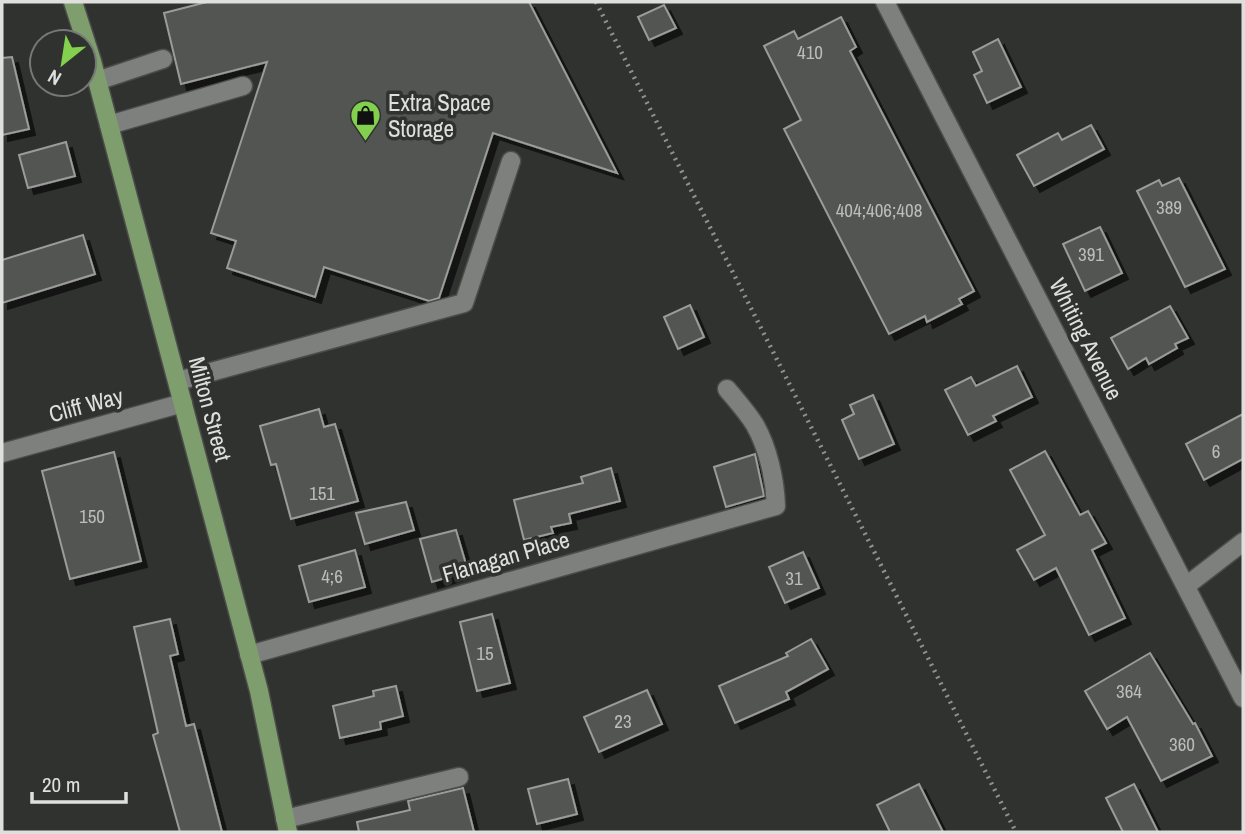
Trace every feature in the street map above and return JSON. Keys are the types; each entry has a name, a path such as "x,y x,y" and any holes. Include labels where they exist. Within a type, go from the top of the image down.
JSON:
{"main road":[{"name":"Milton Street","path":"73,2 81,28"},
{"name":"Milton Street","path":"98,85 259,691 287,826"}],"street":[{"name":"Whiting Avenue","path":"885,2 1243,698"},
{"path":"98,81 163,59"},
{"path":"109,125 243,86"},
{"path":"178,381 464,303 511,160"},
{"name":"Flanagan Place","path":"248,655 776,506 776,489 755,425 727,389"},
{"name":"Cliff Way","path":"2,453 183,403"},
{"path":"1186,586 1243,542"},
{"path":"287,826 459,777"}],"path":[{"path":"596,2 1016,832"}],"building":[{"name":"Extra Space Storage","path":"207,2 529,2 617,173 493,133 439,298 429,301 324,267 315,297 227,268 236,241 211,233 267,62 181,84 164,13"},
{"path":"664,5 676,28 649,40 638,17"},
{"path":"841,17 856,47 850,51 974,291 959,299 962,304 927,322 925,316 889,334 784,129 801,120 764,46 794,31 798,39"},
{"path":"998,39 1021,87 987,103 974,75 982,71 973,52"},
{"path":"12,57 29,129 2,135 2,58"},
{"path":"1091,125 1104,149 1034,186 1017,155 1058,133 1062,140"},
{"path":"66,142 75,176 28,188 19,155"},
{"path":"1179,178 1225,269 1185,287 1137,191 1159,180 1162,186"},
{"path":"1100,227 1122,273 1085,291 1063,244"},
{"path":"83,235 95,274 2,303 2,260"},
{"path":"690,305 704,337 678,349 664,317"},
{"path":"1170,306 1188,338 1175,344 1177,348 1149,364 1146,358 1128,369 1111,338"},
{"path":"1017,366 1032,397 993,416 996,421 968,435 945,390 971,377 976,386"},
{"path":"873,395 894,444 859,459 842,420 854,414 850,405"},
{"path":"319,409 324,427 335,424 358,501 291,519 276,464 271,465 260,426"},
{"path":"1243,414 1243,459 1204,480 1186,444"},
{"path":"1045,451 1080,515 1088,511 1106,543 1092,550 1125,618 1089,635 1056,568 1034,580 1017,550 1045,535 1010,470"},
{"path":"114,452 141,561 70,579 42,471"},
{"path":"755,454 764,496 726,507 714,467"},
{"path":"611,468 620,501 569,514 571,523 551,527 553,533 524,540 514,500 583,483 581,477"},
{"path":"406,502 414,530 365,544 356,513"},
{"path":"456,530 468,571 432,582 420,539"},
{"path":"355,550 365,587 309,602 299,566"},
{"path":"803,552 819,588 785,603 769,567"},
{"path":"492,614 510,683 477,691 460,622"},
{"path":"170,619 178,654 170,656 186,726 194,724 222,832 180,832 153,735 158,733 134,627"},
{"path":"811,639 828,669 786,692 789,699 735,723 719,686 788,656 786,653"},
{"path":"1150,653 1193,724 1195,723 1212,756 1161,781 1127,717 1107,729 1085,691"},
{"path":"396,686 403,716 380,722 381,729 340,738 333,706 374,696 373,691"},
{"path":"647,690 662,724 599,752 584,717"},
{"path":"568,779 577,814 537,824 528,789"},
{"path":"919,784 943,832 890,832 877,805"},
{"path":"1134,784 1158,832 1123,832 1106,798"},
{"path":"463,788 474,832 359,832 357,822 410,810 408,801"}],"place":[{"name":"Extra Space Storage","path":"365,143"}]}
